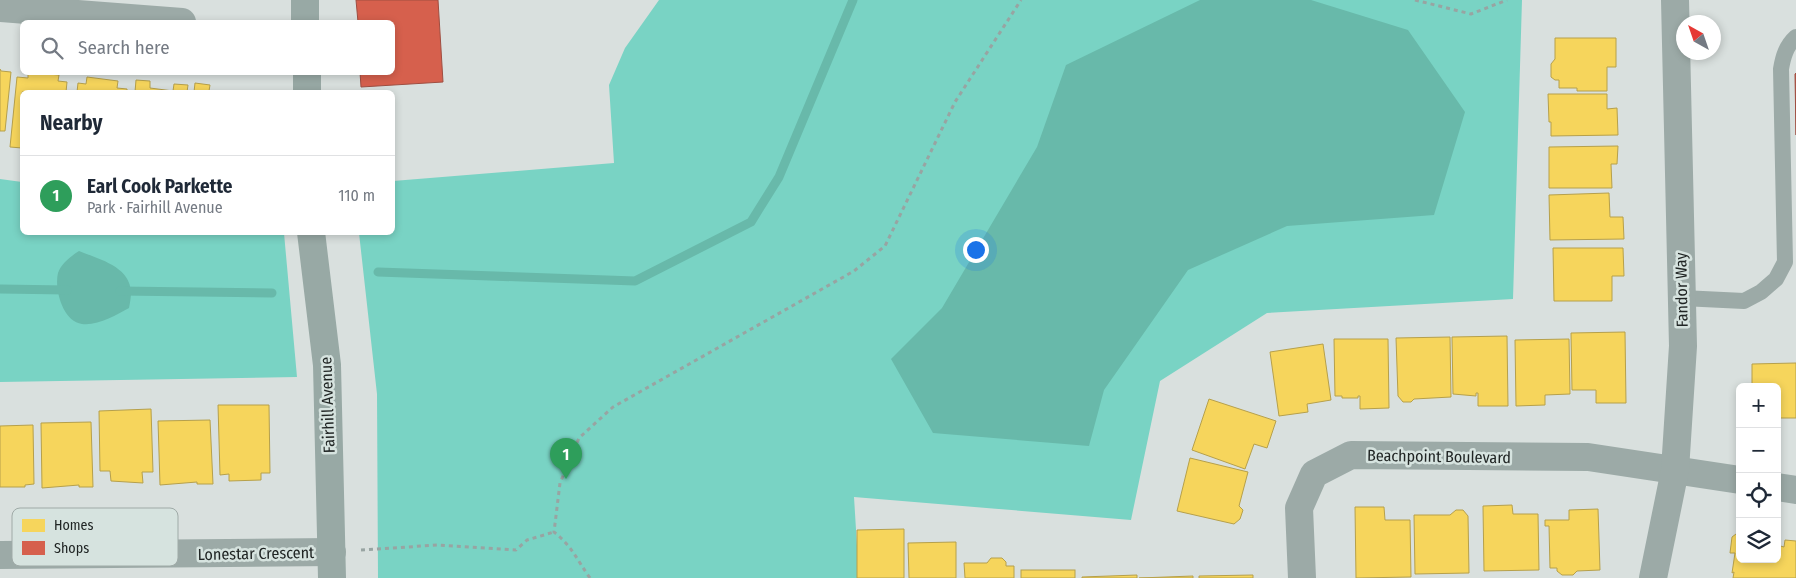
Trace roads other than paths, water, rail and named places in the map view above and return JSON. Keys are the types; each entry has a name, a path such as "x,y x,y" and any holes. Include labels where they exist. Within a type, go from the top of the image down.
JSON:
{"street":[{"path":"305,0 305,20"},
{"name":"Fandor Way","path":"1653,578 1675,470 1683,346 1675,0"},
{"path":"0,8 156,20"},
{"path":"307,75 307,90"},
{"name":"Fairhill Avenue","path":"312,235 327,365 332,565"},
{"name":"Beachpoint Boulevard","path":"1302,578 1299,508 1314,474 1350,455 1588,457 1736,479"},
{"path":"1781,488 1796,490"},
{"name":"Lonestar Crescent","path":"178,560 332,565"}],"lane":[{"path":"1682,298 1744,301 1761,292 1776,279 1785,262 1781,69 1783,55 1790,42 1796,37"}],"waterway":[{"path":"378,272 635,281 751,222 779,177 853,0"},
{"path":"0,289 67,290"},
{"path":"120,291 272,293"}],"place":[{"name":"Earl Cook Parkette","path":"566,479"}]}
